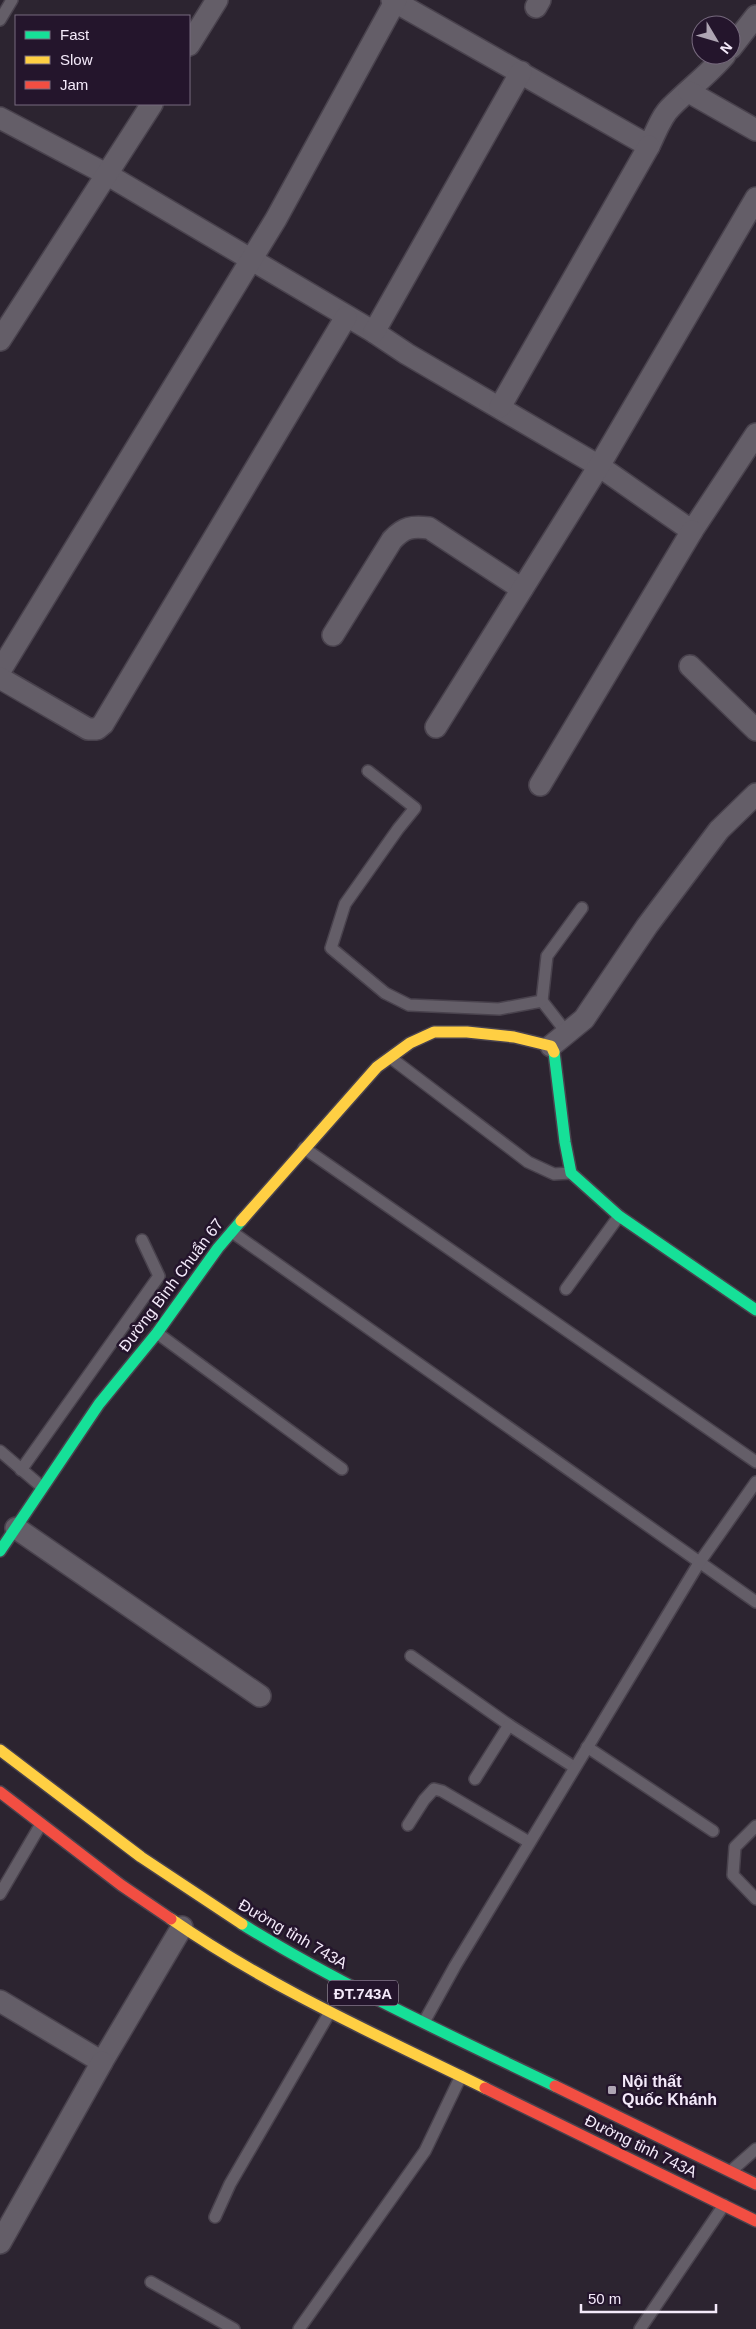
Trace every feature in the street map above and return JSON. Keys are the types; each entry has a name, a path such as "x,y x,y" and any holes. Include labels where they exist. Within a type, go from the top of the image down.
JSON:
{"main road":[{"name":"Đường Bình Chuẩn 67","path":"0,1551 99,1404 157,1333 232,1232 377,1067 410,1043 434,1032 467,1032 514,1037 551,1046"},
{"path":"551,1046 556,1056 571,1173 619,1216 756,1310"},
{"name":"Đường tỉnh 743A","path":"0,1750 142,1857 200,1898 299,1959 367,1995 756,2184"},
{"name":"Đường tỉnh 743A","path":"0,1792 121,1885 182,1928 330,2012 756,2221"}],"street":[{"path":"190,43 217,0"},
{"path":"0,671 276,219 394,1 649,146"},
{"path":"741,35 756,16"},
{"path":"500,407 649,146 663,117 715,65"},
{"path":"374,332 521,72"},
{"path":"689,92 756,130"},
{"path":"0,340 151,105"},
{"path":"0,118 108,175 374,332 407,354 599,466 692,531"},
{"path":"436,727 599,466 756,198"},
{"path":"0,678 88,729 97,729 103,724 346,317"},
{"path":"540,785 692,531 756,434"},
{"path":"333,635 392,540 400,531 413,526 429,528 522,589"},
{"path":"690,666 756,730"},
{"path":"551,1046 584,1019 647,926 720,830 756,794"},
{"path":"16,1528 260,1696"},
{"path":"0,2243 102,2062 182,1928"},
{"path":"0,2001 102,2062"}],"lane":[{"path":"0,20 12,0"},
{"path":"368,771 415,808 345,904 331,948 385,993 409,1005 499,1009 542,1001"},
{"path":"567,1033 542,1001 547,956 582,908"},
{"path":"390,1057 528,1162 554,1174 571,1173"},
{"path":"304,1148 756,1462"},
{"path":"566,1289 619,1216"},
{"path":"232,1232 756,1602"},
{"path":"21,1470 159,1276 142,1240"},
{"path":"157,1333 342,1469"},
{"path":"0,1451 42,1487"},
{"path":"424,2022 529,1842 699,1563 756,1482"},
{"path":"411,1656 574,1768"},
{"path":"475,1779 510,1725"},
{"path":"587,1747 712,1831"},
{"path":"408,1824 434,1789 442,1791 529,1842"},
{"path":"0,1894 42,1824"},
{"path":"756,1826 735,1847 733,1875 756,1899"},
{"path":"215,2217 230,2184 330,2012"},
{"path":"298,2329 425,2151 461,2076"},
{"path":"731,2172 756,2149"},
{"path":"640,2329 724,2205"},
{"path":"152,2282 234,2329"}],"traffic: fast":[{"path":"554,1052 565,1142 571,1173 619,1216 756,1310"},
{"path":"0,1551 99,1404 157,1333 218,1248 241,1221"},
{"path":"242,1924 357,1989 555,2086"}],"traffic: slow":[{"path":"241,1221 377,1067 410,1043 434,1032 467,1032 514,1037 551,1046 554,1052"},
{"path":"0,1750 141,1857 242,1924"},
{"path":"171,1919 208,1944 285,1989 485,2088"}],"traffic: jam":[{"path":"0,1792 121,1885 171,1919"},
{"path":"555,2086 756,2184"},
{"path":"485,2088 756,2221"}],"place":[{"name":"Nội thất Quốc Khánh","path":"612,2090"}]}
